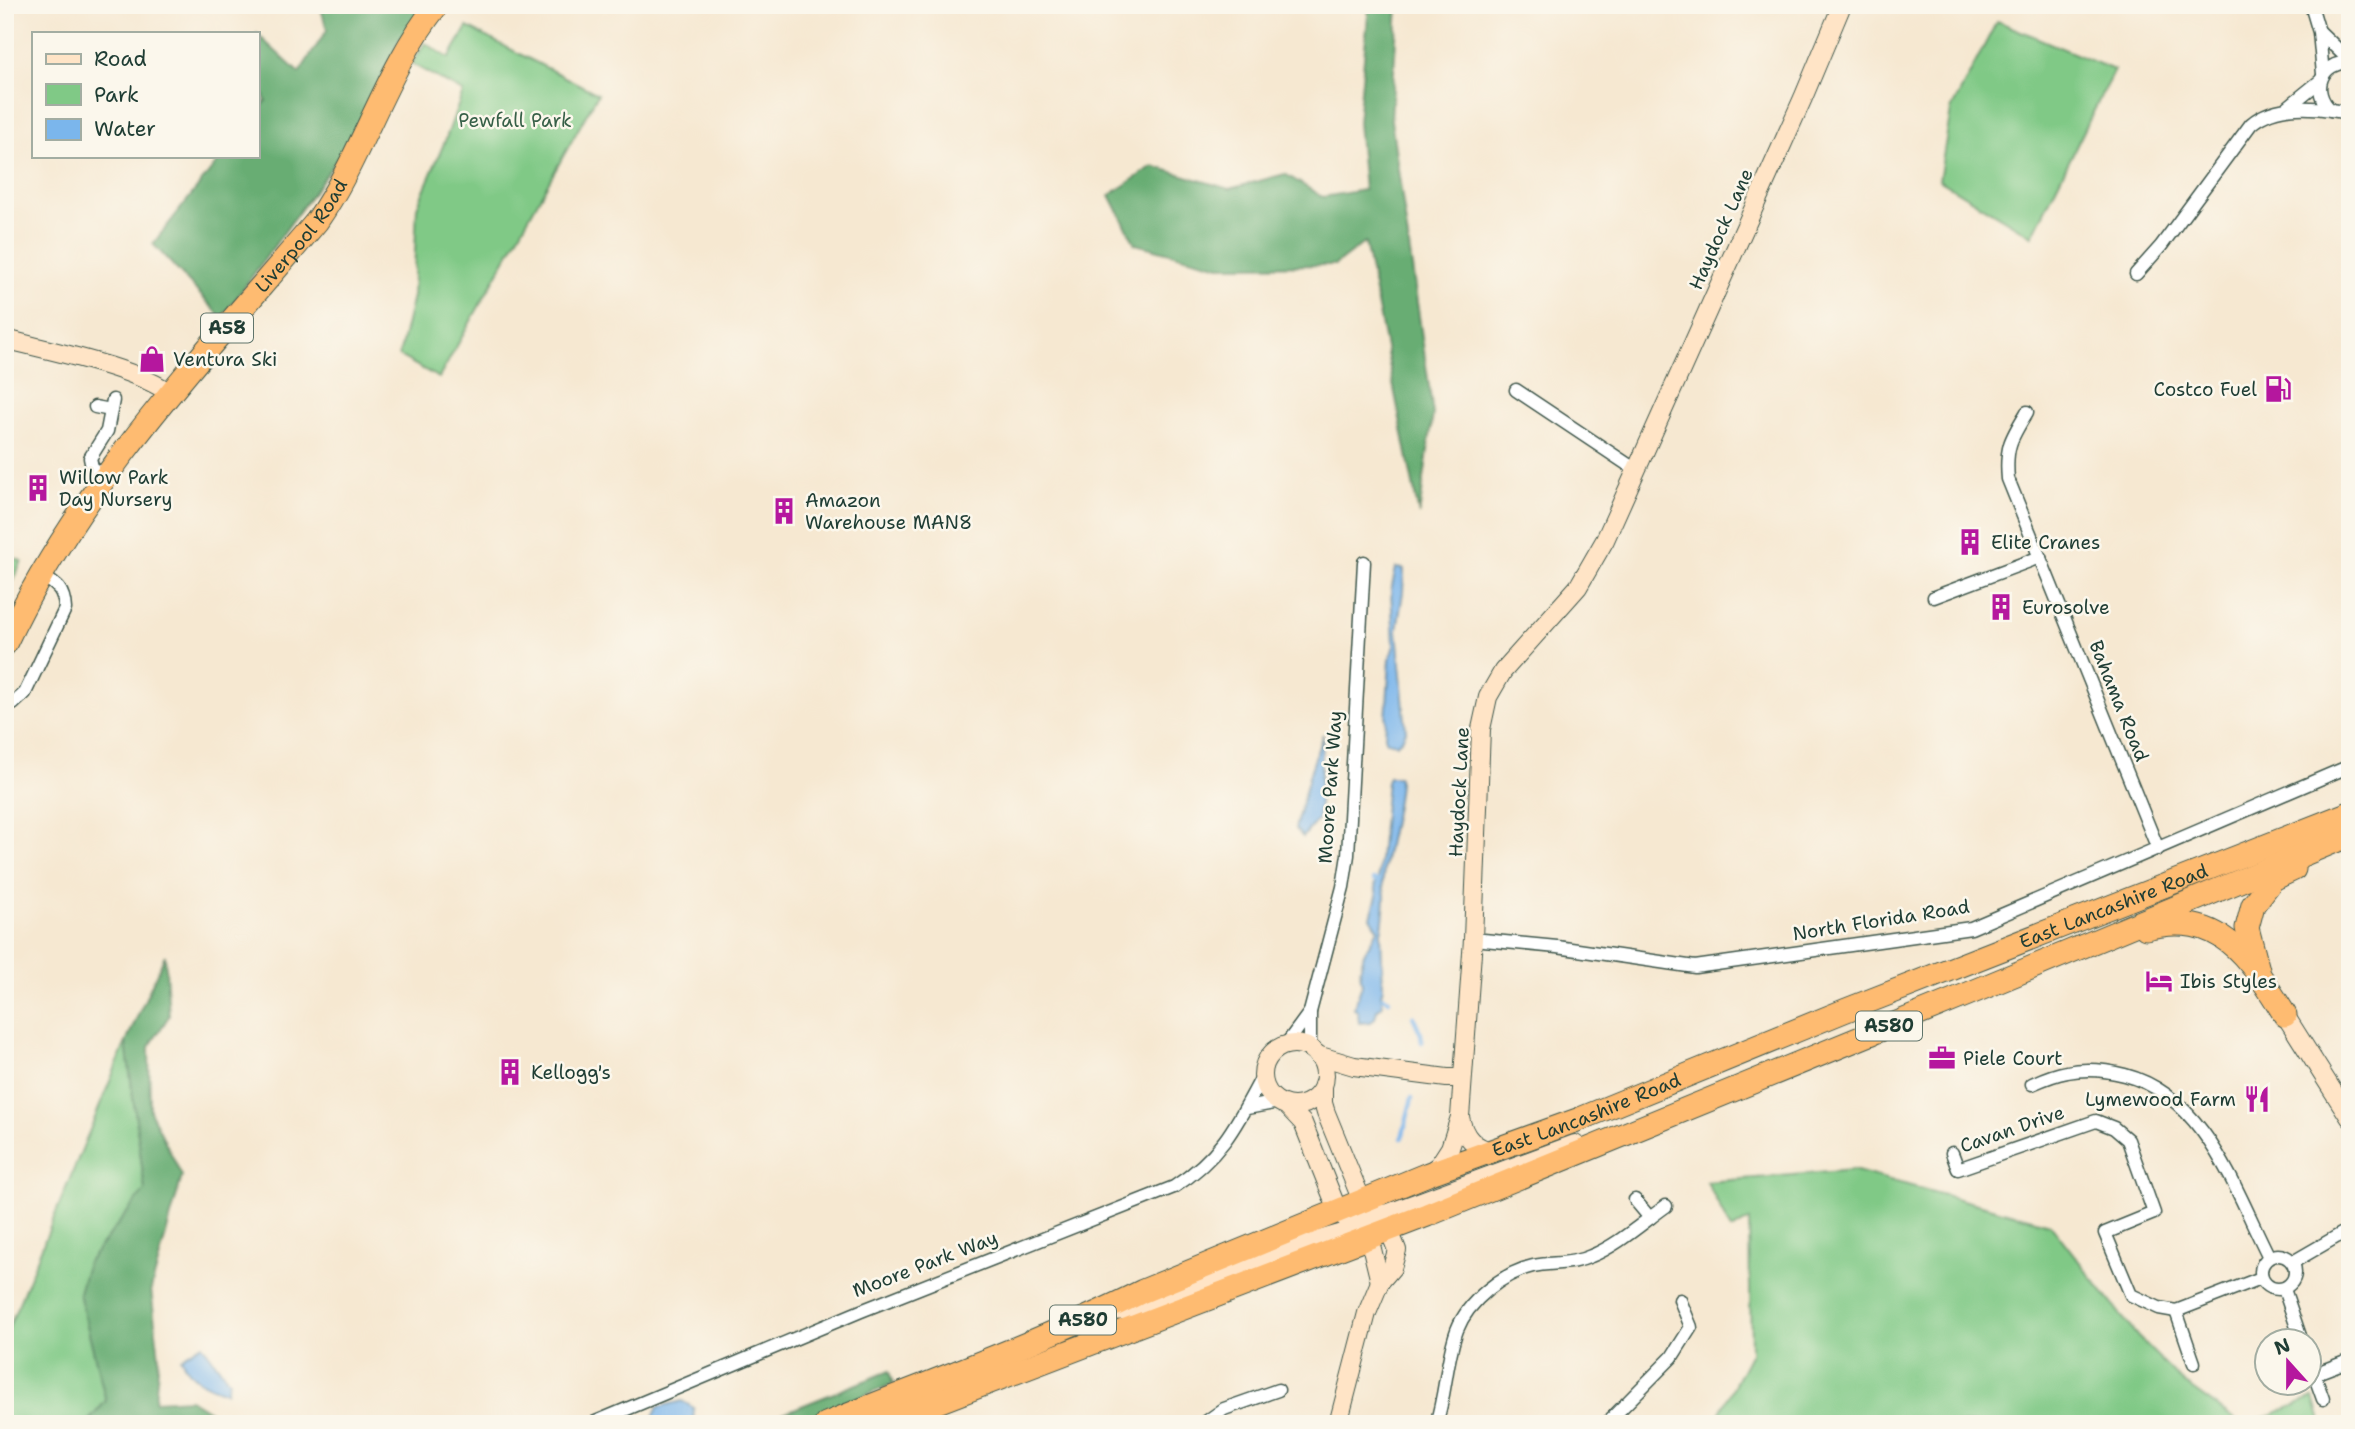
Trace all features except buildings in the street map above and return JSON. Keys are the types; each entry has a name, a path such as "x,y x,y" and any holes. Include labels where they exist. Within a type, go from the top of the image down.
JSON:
{"highway":[{"name":"Liverpool Road","path":"5,645 41,575 106,478 171,394 317,221 334,197 394,74 437,5"},
{"name":"East Lancashire Road","path":"880,1424 1361,1234 1376,1216 1428,1174 1494,1152 2350,813"},
{"name":"East Lancashire Road","path":"826,1424 1104,1311 1143,1291 1338,1211 1376,1216 1678,1112 2350,835"},
{"path":"2259,973 2247,928 2253,905 2273,879 2350,840"},
{"path":"2089,944 2164,924 2190,923 2211,929 2231,943 2259,973 2285,1015"}],"street":[{"name":"Haydock Lane","path":"1428,1174 1450,1148 1460,1117 1473,939 1481,730 1489,697 1503,671 1577,587 1605,540 1842,5"},
{"path":"2311,5 2319,32 2321,98 2331,110"},
{"path":"2319,32 2350,62"},
{"path":"2136,274 2161,246 2251,124 2266,114 2286,108 2301,99 2336,64 2350,62"},
{"path":"2286,108 2350,113"},
{"path":"5,339 103,365 161,386 171,394"},
{"path":"1516,390 1636,470"},
{"path":"94,407 112,405 107,431 90,458 92,467 106,478"},
{"name":"Bahama Road","path":"2027,412 2009,441 2008,479 2158,849"},
{"path":"1934,597 2040,557"},
{"name":"Moore Park Way","path":"1314,1052 1310,1012 1343,887 1348,855 1364,562"},
{"path":"5,705 13,704 24,693 65,609 64,596 54,584 41,575"},
{"name":"North Florida Road","path":"1473,939 1557,947 1695,967 1971,928 2350,766"},
{"name":"Moore Park Way","path":"1285,1046 1310,1012"},
{"path":"2285,1015 2350,1118"},
{"path":"1380,1282 1376,1261 1361,1234 1338,1211 1303,1123 1267,1091 1263,1075 1267,1060 1278,1049 1294,1045 1354,1066 1462,1078"},
{"path":"1314,1052 1324,1070 1323,1103 1326,1113 1376,1216 1397,1250 1392,1268 1380,1282 1367,1313 1338,1424"},
{"path":"1247,1108 1283,1104 1304,1105 1313,1100 1324,1081 1354,1066"},
{"path":"2032,1084 2065,1072 2098,1070 2133,1077 2169,1095 2201,1128 2214,1149 2269,1258"},
{"name":"Moore Park Way","path":"591,1424 861,1311 1174,1187 1206,1163 1222,1145 1247,1108 1263,1075"},
{"path":"1460,1117 1462,1128 1471,1141 1482,1149 1494,1152"},
{"name":"Cavan Drive","path":"1952,1153 1958,1169 2096,1121 2114,1128 2128,1140 2154,1213 2105,1233 2131,1295 2159,1308 2176,1311"},
{"path":"1635,1200 1650,1218"},
{"path":"1436,1424 1458,1327 1482,1297 1503,1279 1518,1271 1532,1266 1572,1262 1595,1254 1666,1206"},
{"path":"2293,1262 2348,1230"},
{"path":"1104,1311 1135,1310 1282,1251 1361,1234"},
{"path":"2279,1255 2293,1262 2295,1278 2284,1289 2270,1288 2261,1278 2261,1269 2269,1258 2279,1255"},
{"path":"2194,1363 2176,1311 2261,1278"},
{"path":"2284,1289 2297,1328"},
{"path":"1606,1424 1671,1357 1691,1327 1680,1300"},
{"path":"2324,1366 2348,1361"},
{"path":"1203,1424 1224,1409 1278,1390"}],"green space":[{"path":"320,5 425,5 400,39 356,133 222,318 153,244 220,158 259,158 259,110 266,101 259,86 259,36 299,73 327,30"},
{"path":"1369,5 1398,5 1391,120 1433,414 1419,515 1365,242 1335,265 1220,266 1135,244 1110,195 1153,166 1229,189 1285,174 1323,197 1364,190 1358,122"},
{"path":"1997,21 2114,70 2032,236 1939,180 1951,110"},
{"name":"Pewfall Park","path":"467,27 598,94 439,378 399,356 413,296 417,207 463,92 412,64 425,43 449,58"},
{"path":"5,555 22,561 5,599"},
{"path":"165,955 169,1016 149,1047 150,1111 182,1176 151,1289 159,1357 155,1401 190,1399 230,1424 86,1424 106,1401 79,1293 88,1262 145,1190 126,1042"},
{"path":"126,1042 145,1190 88,1262 79,1293 106,1401 86,1424 5,1424 5,1337"},
{"path":"1853,1170 2050,1224 2138,1337 2184,1383 2241,1424 1714,1424 1751,1353 1749,1220 1731,1230 1707,1182"},
{"path":"889,1371 893,1384 795,1424 756,1424"},
{"path":"2314,1398 2322,1424 2247,1424"}],"water":[{"path":"1396,568 1404,569 1397,630 1406,731 1396,744 1387,742 1385,736 1390,659 1394,645 1391,591"},
{"path":"1323,734 1318,819 1303,837 1295,829"},
{"path":"1389,777 1399,777 1383,881 1383,1005 1371,1022 1359,1023 1358,1012 1354,1008 1362,985 1360,970 1364,953 1378,929 1371,917 1377,896 1375,884 1378,881"},
{"path":"202,1344 229,1381 226,1392 199,1380 181,1358"},
{"path":"682,1401 694,1408 693,1424 650,1424 658,1407"}],"waterway":[{"path":"1374,880 1378,881"},
{"path":"1383,997 1389,1000"},
{"path":"1413,1016 1422,1042"},
{"path":"1402,1138 1412,1098"}],"place":[{"name":"Ventura Ski","path":"152,359"},
{"name":"Costco Fuel","path":"2278,389"},
{"name":"Willow Park Day Nursery","path":"38,488"},
{"name":"Amazon Warehouse MAN8","path":"784,511"},
{"name":"Elite Cranes","path":"1970,542"},
{"name":"Eurosolve","path":"2001,607"},
{"name":"Ibis Styles","path":"2159,981"},
{"name":"Piele Court","path":"1942,1058"},
{"name":"Kellogg's","path":"510,1072"},
{"name":"Lymewood Farm","path":"2257,1099"}]}
